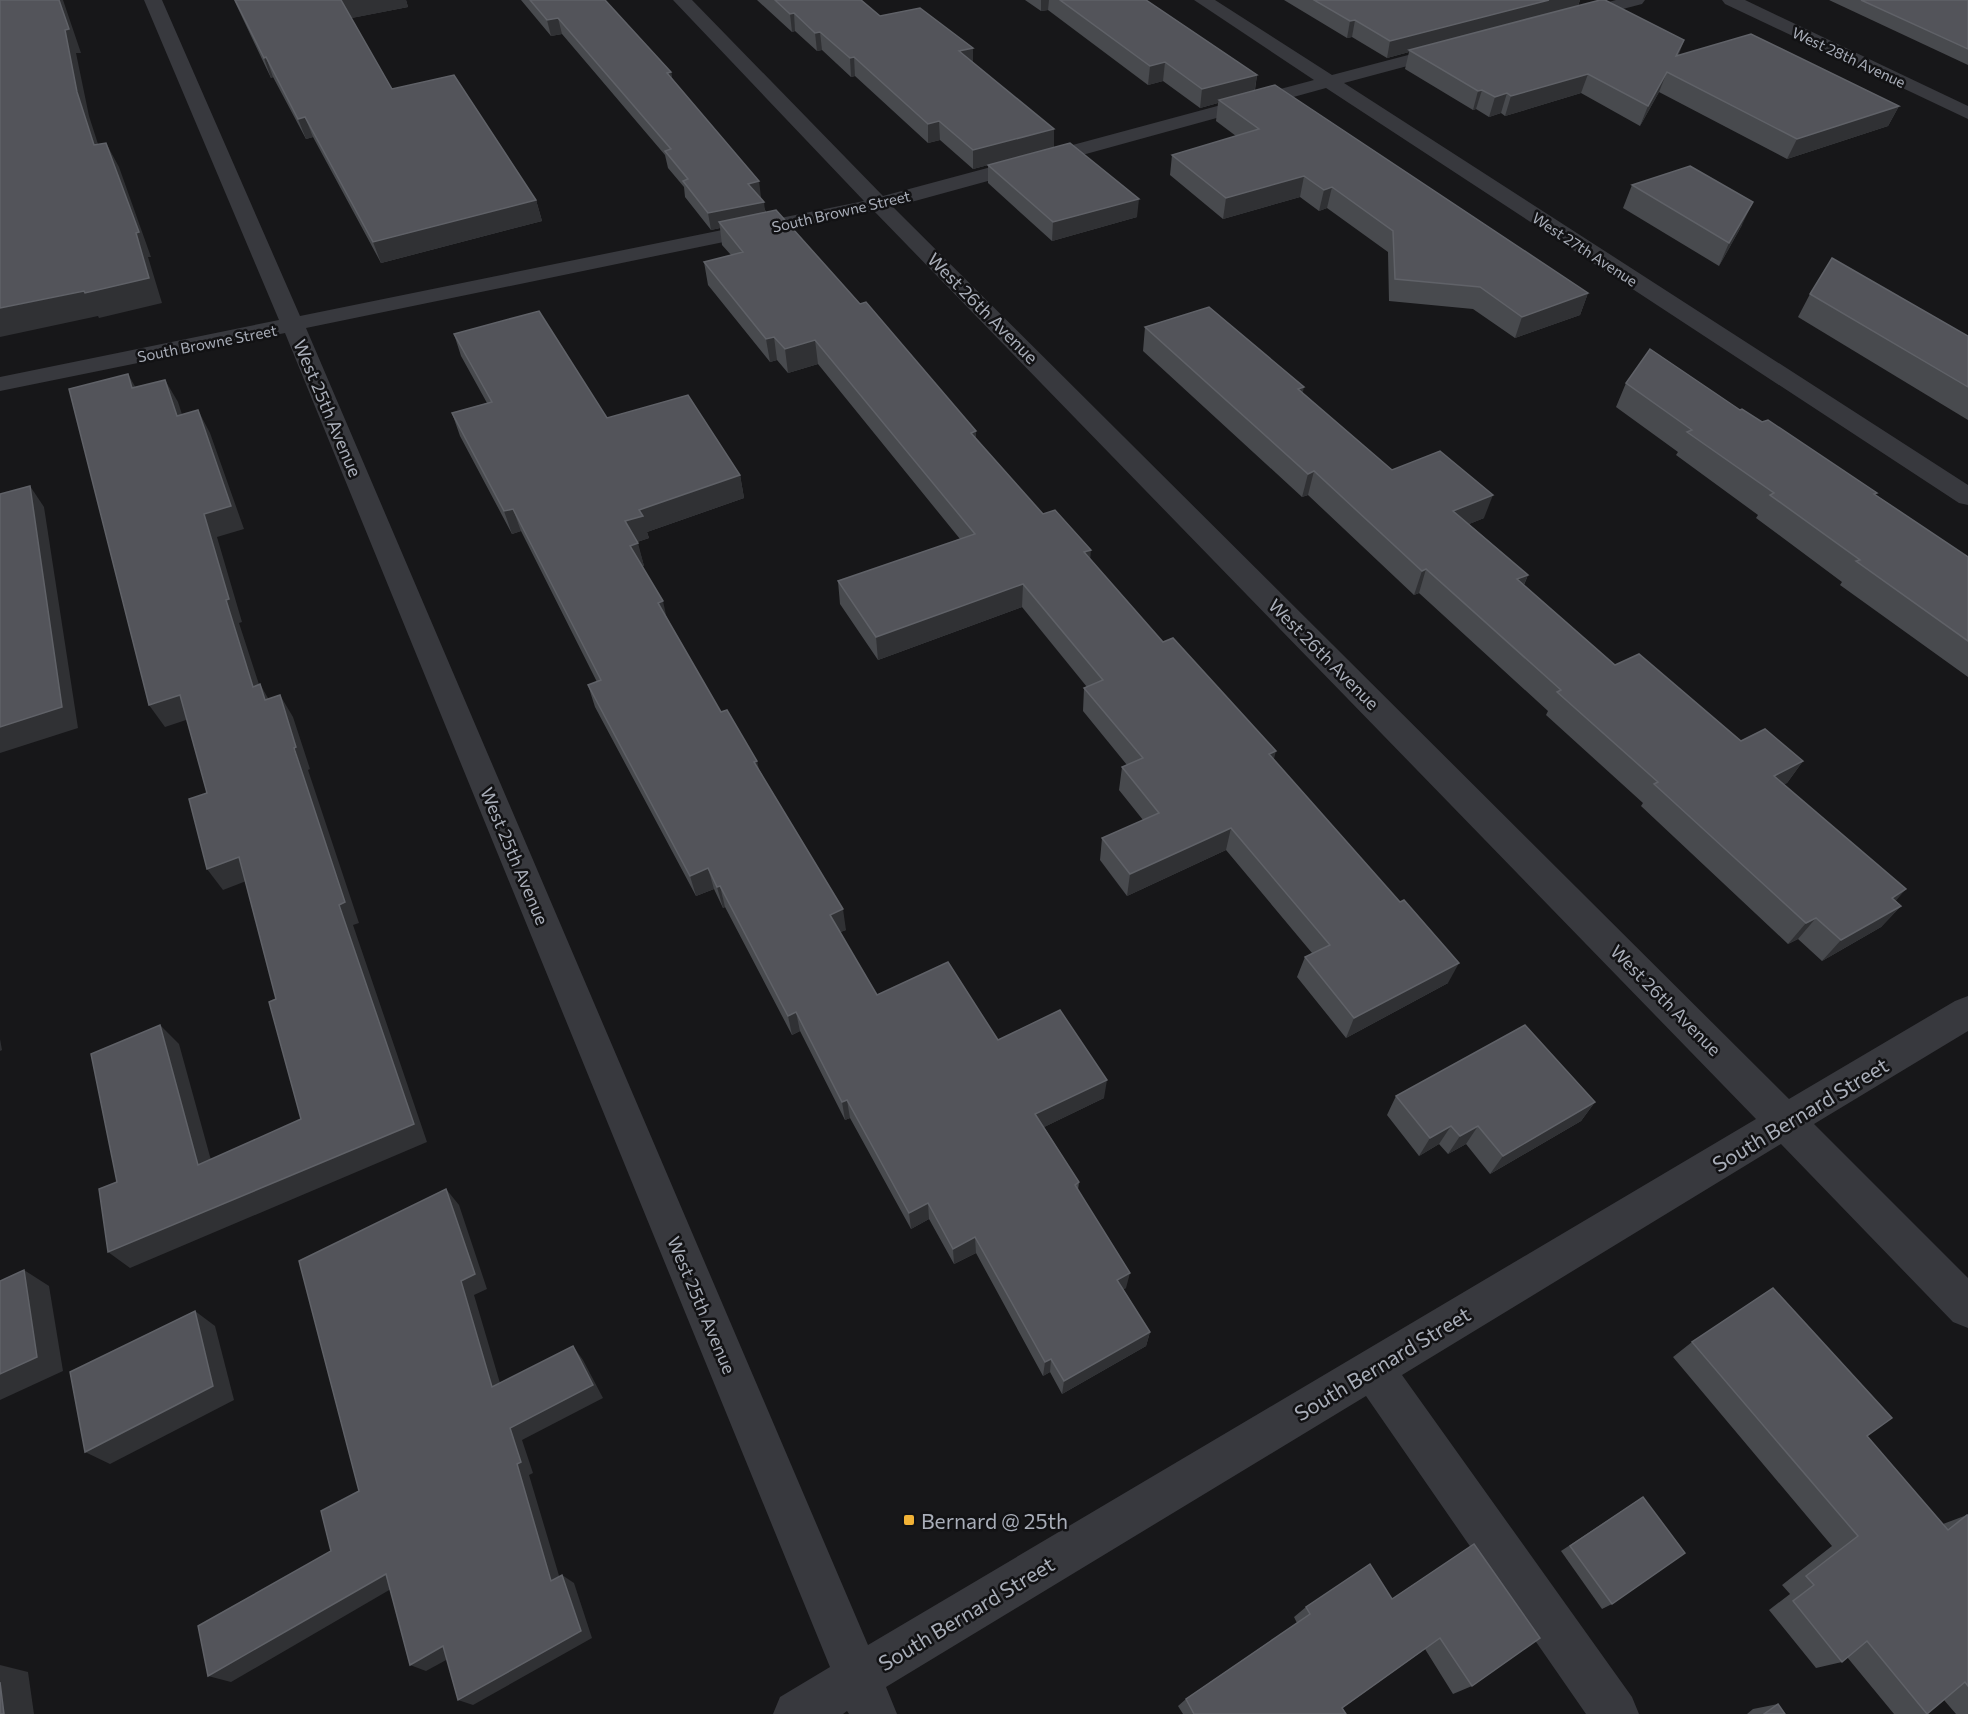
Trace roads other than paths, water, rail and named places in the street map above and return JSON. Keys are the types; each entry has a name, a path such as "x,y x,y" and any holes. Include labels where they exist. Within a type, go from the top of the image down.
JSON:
{"street":[{"name":"West 25th Avenue","path":"153,0 293,325 865,1696"},
{"name":"West 26th Avenue","path":"682,0 879,204 1968,1307"},
{"name":"West 27th Avenue","path":"1203,0 1968,497"},
{"path":"1558,21 1636,0"},
{"name":"West 28th Avenue","path":"1731,0 1968,113"},
{"name":"South Browne Street","path":"0,384 879,204 1469,44"},
{"name":"South Bernard Street","path":"797,1714 865,1696 1372,1369 1968,1012"},
{"path":"1372,1369 1615,1714"}],"place":[{"name":"Bernard @ 25th","path":"909,1520"}]}
